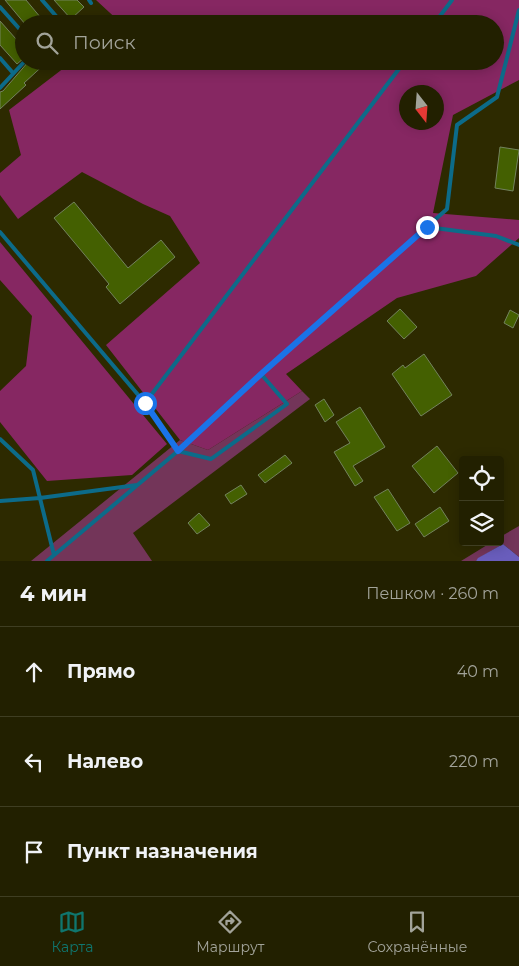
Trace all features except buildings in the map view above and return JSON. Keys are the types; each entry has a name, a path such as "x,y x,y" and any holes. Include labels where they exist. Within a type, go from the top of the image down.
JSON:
{"lane":[{"path":"42,0 55,15"},
{"path":"441,15 452,0"},
{"path":"0,7 15,24"},
{"path":"47,561 178,451 261,374 447,209 457,125 498,97 519,10"},
{"path":"0,58 13,73"},
{"path":"0,88 16,70"},
{"path":"145,403 398,70"},
{"path":"427,227 496,236 519,245"},
{"path":"0,232 145,403 178,451 210,459 287,404 261,374"},
{"path":"0,439 33,470 54,555"},
{"path":"0,502 137,485"}],"shaded area":[{"path":"96,0 519,0 519,80 453,115 433,213 519,220 519,238 476,276 397,298 286,374 302,391 208,450 180,440 106,345 200,263 170,216 82,172 18,219 0,195 0,173 21,155 9,110 61,70 504,70 504,15 112,15"},
{"path":"0,242 167,444 132,475 47,481 0,422 0,391 26,366 32,316 0,280"},
{"path":"302,391 310,399 133,533 152,561 31,561 180,440 208,450"},
{"path":"519,526 519,557 504,545 504,535"},
{"path":"504,545 519,557 519,561 476,561 478,558"},
{"path":"485,546 500,546 476,561 461,561"}],"route":[{"path":"145,403 178,451 261,374 427,227"}]}
